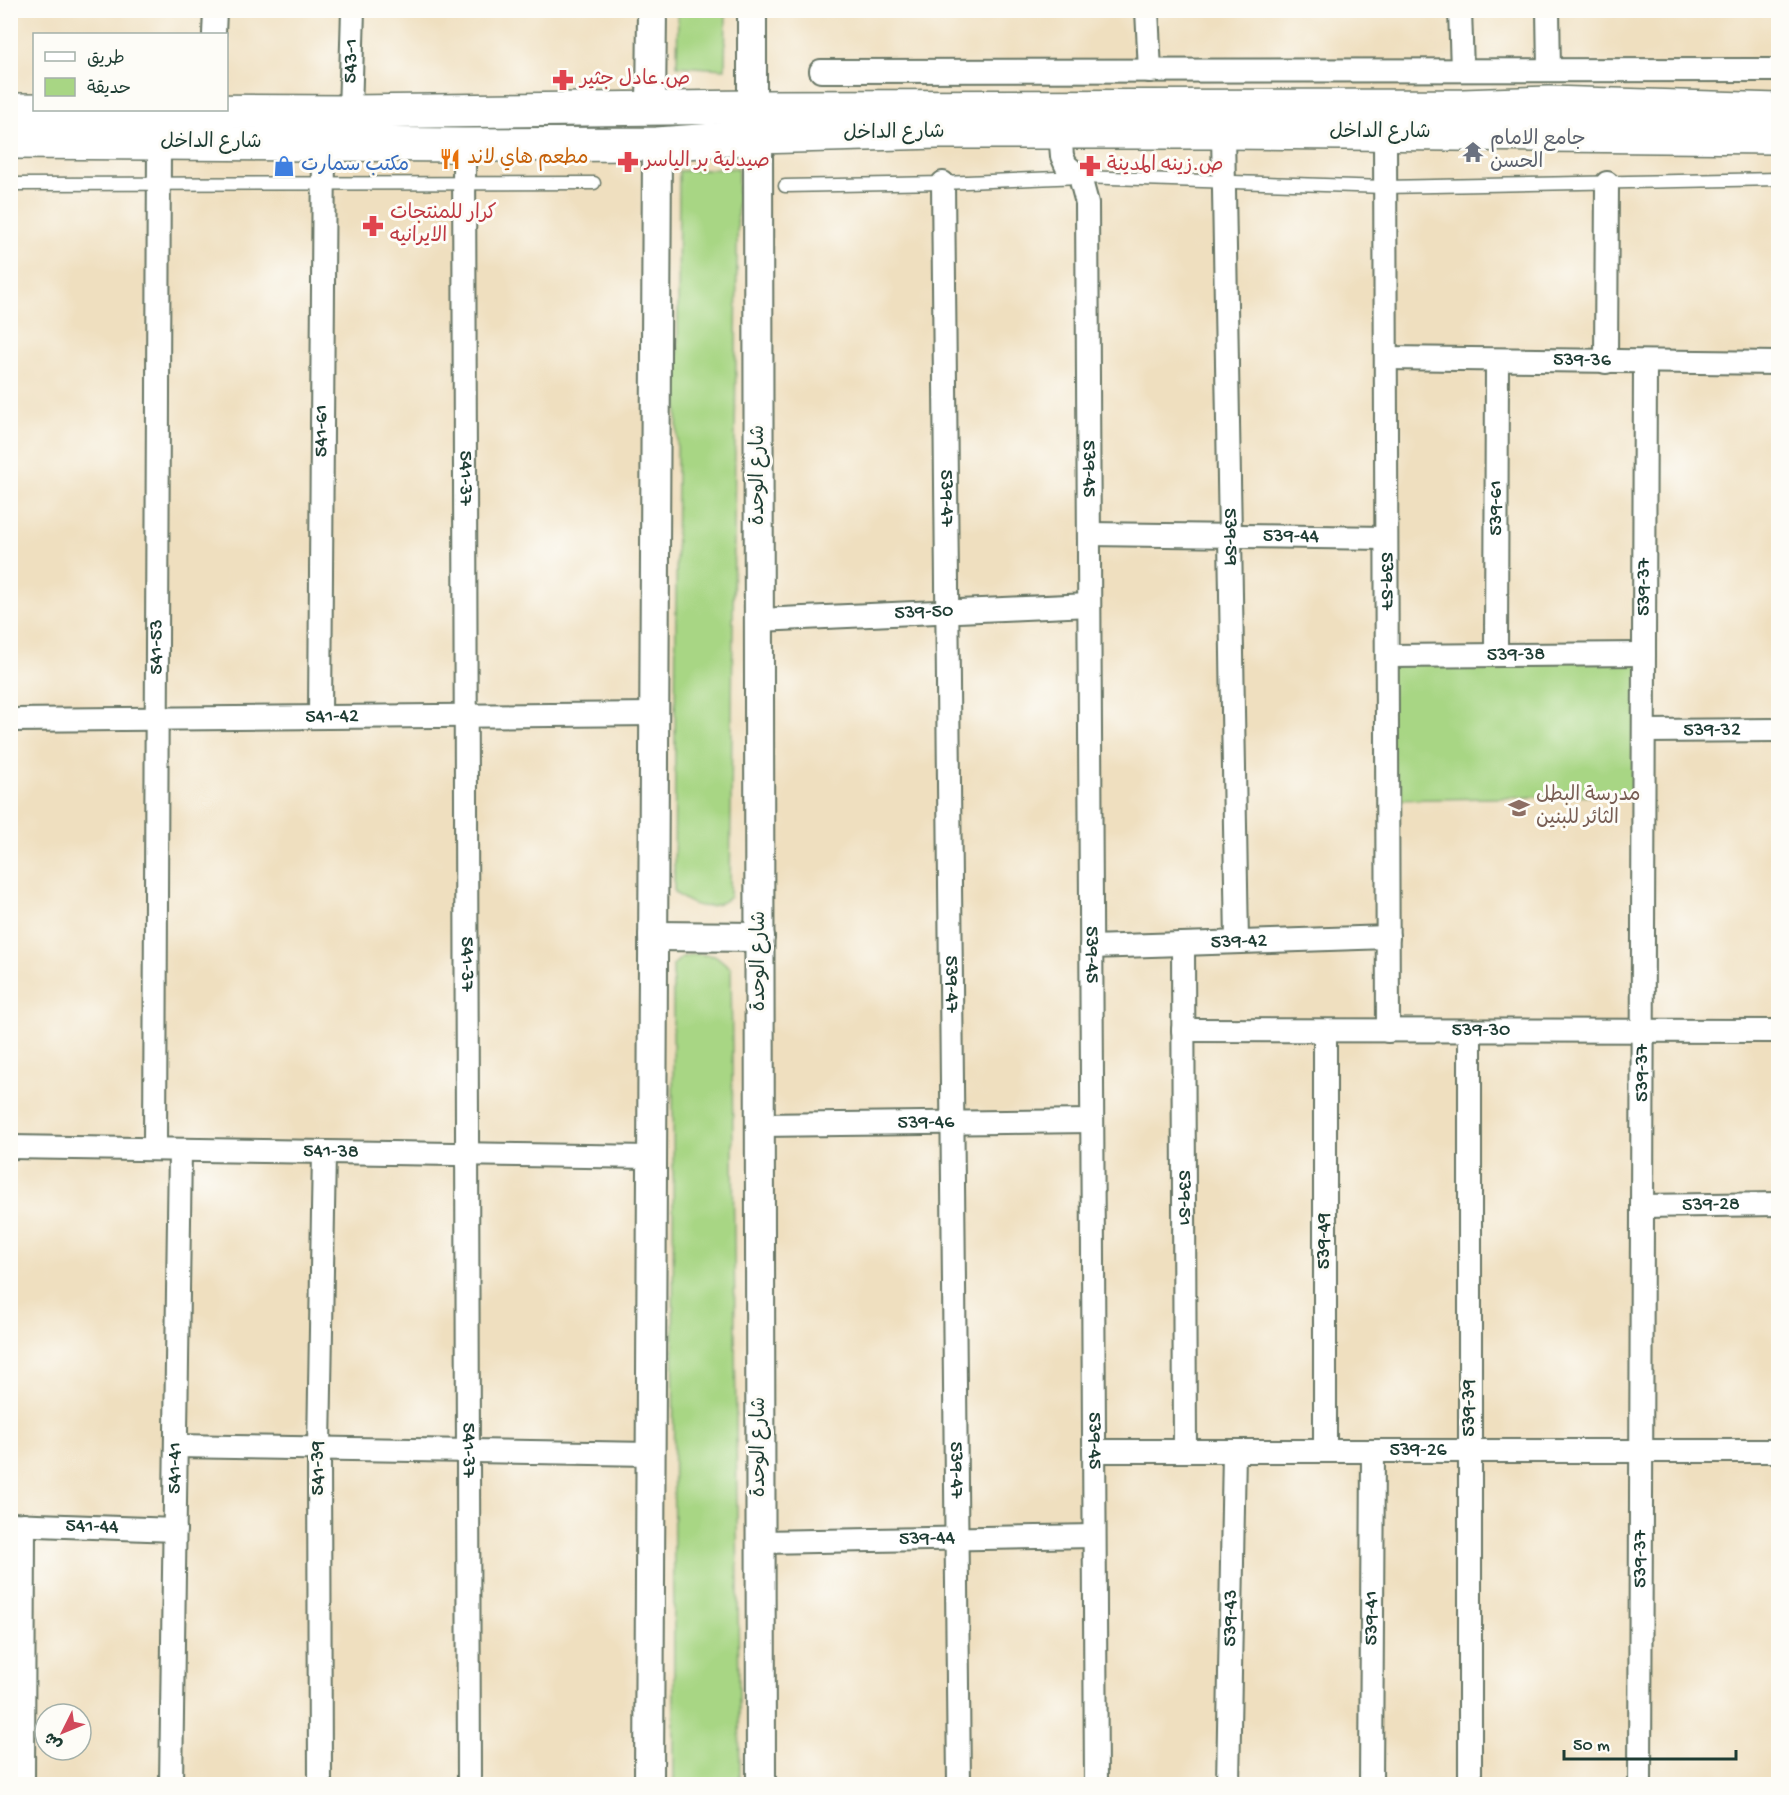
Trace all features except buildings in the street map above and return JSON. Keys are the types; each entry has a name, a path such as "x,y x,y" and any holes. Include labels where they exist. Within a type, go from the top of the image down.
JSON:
{"main road":[{"name":"شارع الداخل","path":"228,110 351,112 651,110 755,122 1062,119 1549,103 1779,110"},
{"name":"شارع الداخل","path":"10,110 33,110"},
{"name":"شارع الداخل","path":"1062,119 1222,132 1779,137"},
{"name":"شارع الداخل","path":"10,142 657,144 755,122"}],"street":[{"path":"214,33 215,10"},
{"name":"543-1","path":"351,112 353,10"},
{"path":"651,110 652,10"},
{"name":"شارع الوحدة","path":"752,10 759,620 761,1785"},
{"path":"1147,10 1150,71"},
{"path":"1460,10 1462,70"},
{"path":"1548,10 1549,70"},
{"path":"821,71 1779,70"},
{"name":"539-45","path":"1064,71 1062,156 1066,165 1080,177 1087,203 1096,1785"},
{"name":"539-59","path":"1222,132 1237,942"},
{"name":"539-57","path":"1385,133 1388,1031"},
{"name":"541-53","path":"155,1149 159,142"},
{"name":"541-61","path":"320,717 324,143"},
{"path":"649,1785 657,144"},
{"name":"541-37","path":"464,145 469,1785"},
{"name":"539-47","path":"943,183 959,1785"},
{"path":"1606,183 1606,362"},
{"name":"539-36","path":"1386,358 1779,363"},
{"name":"539-61","path":"1496,655 1497,360"},
{"name":"539-37","path":"1640,1785 1645,362"},
{"name":"539-44","path":"1089,534 1386,538"},
{"name":"539-50","path":"759,620 1089,605"},
{"name":"539-38","path":"1387,656 1644,654"},
{"name":"541-42","path":"10,720 654,714"},
{"name":"539-32","path":"1644,731 1779,730"},
{"path":"653,936 760,937"},
{"name":"539-42","path":"1091,946 1388,937"},
{"name":"539-51","path":"1183,944 1185,1451"},
{"name":"539-30","path":"1183,1030 1779,1031"},
{"name":"539-49","path":"1325,1031 1325,1451"},
{"name":"539-39","path":"1470,1031 1470,1785"},
{"name":"539-46","path":"760,1125 1092,1121"},
{"name":"541-38","path":"10,1147 652,1157"},
{"name":"541-41","path":"171,1785 180,1150"},
{"name":"541-39","path":"320,1785 319,1448 324,1152"},
{"name":"539-28","path":"1642,1206 1779,1204"},
{"path":"176,1446 651,1454"},
{"name":"539-26","path":"1094,1451 1779,1451"},
{"name":"539-43","path":"1228,1785 1233,1451"},
{"name":"539-41","path":"1371,1785 1373,1451"},
{"path":"17,1524 23,1785"},
{"name":"541-44","path":"17,1524 175,1530"},
{"name":"539-44","path":"761,1542 1094,1536"}],"lane":[{"path":"785,186 943,183 1080,177 1385,188 1779,179"},
{"path":"10,184 594,183"}],"green space":[{"path":"678,11 726,11 725,69 677,66"},
{"path":"738,168 730,897 715,905 701,906 674,892 679,171"},
{"path":"1644,654 1644,795 1383,800 1387,656"},
{"path":"695,954 716,956 731,968 740,1784 674,1784 673,965 682,957"}],"place":[{"name":"ص.عادل جثير","path":"563,80"},
{"name":"جامع الامام الحسن","path":"1473,152"},
{"name":"مطعم هاي لاند","path":"450,159"},
{"name":"صيدلية بر الياسر","path":"628,162"},
{"name":"مكتب سمارت","path":"284,166"},
{"name":"ص.زينه المدينة","path":"1090,166"},
{"name":"كرار للمنتجات الايرانيه","path":"373,226"},
{"name":"مدرسة البطل الثائر للبنين","path":"1519,808"}]}
